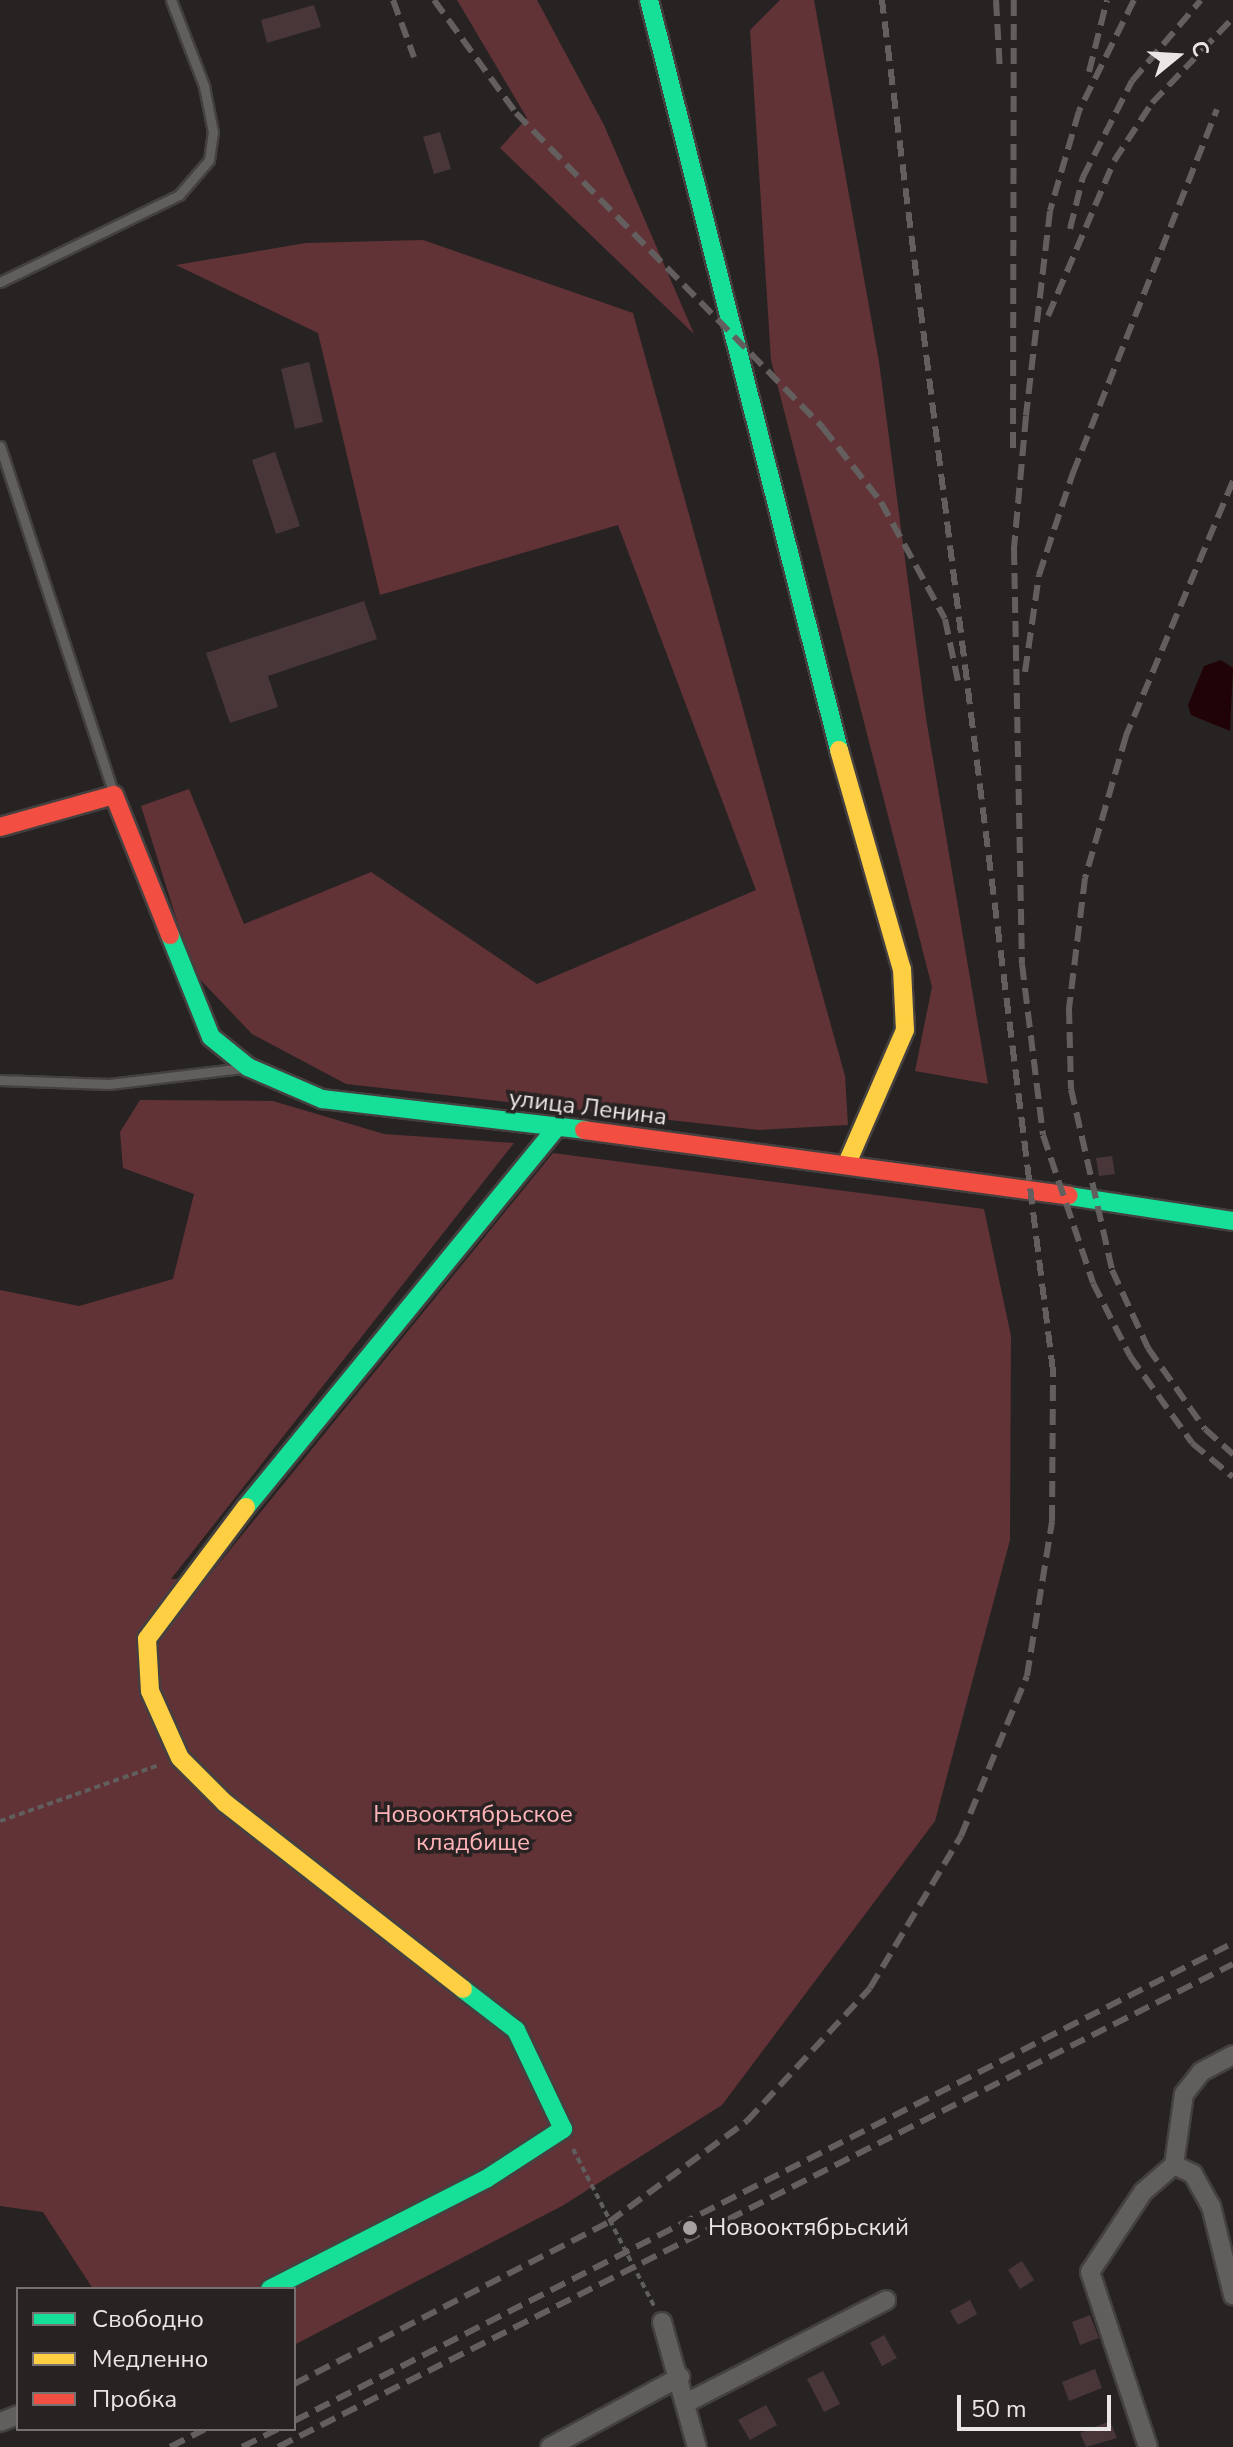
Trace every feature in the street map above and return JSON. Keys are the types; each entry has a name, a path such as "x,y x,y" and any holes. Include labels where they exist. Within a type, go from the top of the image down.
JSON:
{"street":[{"path":"649,0 832,727 902,969 901,1043 848,1161"},
{"path":"0,827 114,795"},
{"name":"улица Ленина","path":"114,795 211,1037 248,1067 322,1099 555,1129 848,1161 1233,1221"},
{"path":"274,2287 486,2179 563,2129 516,2030 225,1803 180,1758 150,1691 147,1639 192,1573 555,1129"},
{"path":"1148,2447 1090,2272 1143,2192 1174,2165 1184,2094 1201,2072 1233,2055"},
{"path":"1174,2165 1193,2174 1211,2206 1233,2295"},
{"path":"686,2403 886,2300"},
{"path":"662,2322 680,2377 697,2447"},
{"path":"550,2447 680,2377"}],"lane":[{"path":"0,282 179,195 209,160 213,132 204,86 171,0"},
{"path":"0,446 114,795"},
{"path":"0,1080 109,1084 248,1067"}],"path":[{"path":"0,1821 180,1758"},
{"path":"563,2129 662,2322"}],"green space":[{"path":"457,0 537,0 604,125 694,334 500,148 527,118"},
{"path":"780,0 814,0 879,362 926,718 988,1084 915,1071 932,987 771,360 750,30"},
{"path":"423,240 633,313 845,1076 848,1125 759,1130 346,1084 252,1034 193,972 141,806 189,789 244,924 371,872 537,984 756,890 618,525 380,595 318,333 176,265 306,243"},
{"name":"Новооктябрьское кладбище","path":"140,1100 273,1101 384,1134 514,1143 171,1579 207,1578 553,1153 984,1209 1011,1336 1010,1540 935,1821 722,2105 562,2206 296,2344 296,2287 92,2287 43,2212 0,2206 0,1290 79,1306 173,1279 194,1194 123,1168 120,1132"}],"shaded area":[{"path":"1221,660 1233,668 1230,731 1191,715 1188,705 1204,666"}],"building":[{"path":"314,5 321,27 267,43 261,20"},
{"path":"440,132 451,169 434,174 423,137"},
{"path":"309,362 323,422 295,429 281,369"},
{"path":"275,452 300,526 276,534 252,460"},
{"path":"364,601 377,639 268,676 278,707 230,723 206,653"},
{"path":"1112,1156 1115,1174 1099,1176 1096,1158"},
{"path":"1022,2261 1034,2280 1020,2289 1008,2270"},
{"path":"970,2300 977,2314 958,2325 950,2311"},
{"path":"1090,2315 1099,2338 1080,2345 1072,2322"},
{"path":"884,2335 897,2358 882,2366 870,2343"},
{"path":"1095,2369 1102,2388 1069,2401 1062,2382"},
{"path":"823,2371 840,2404 824,2412 807,2379"},
{"path":"766,2405 777,2425 750,2440 738,2420"},
{"path":"1110,2421 1117,2438 1086,2447 1080,2433"}],"railway":[{"path":"393,0 414,57"},
{"path":"434,0 516,113 823,428 881,502 945,619 958,681"},
{"path":"296,2383 609,2222 747,2121 870,1988 961,1836 1027,1676 1052,1521 1053,1371 882,0"},
{"path":"996,0 1000,71"},
{"path":"1013,448 1014,0"},
{"path":"1089,72 1107,0"},
{"path":"1134,0 1079,111 1050,211 1026,416 1014,549 1022,964 1043,1135 1093,1283 1130,1356 1192,1443 1233,1477"},
{"path":"1070,229 1083,177 1132,81 1201,0"},
{"path":"1048,316 1114,161 1152,103 1233,18"},
{"path":"1025,672 1039,575 1073,473 1217,109"},
{"path":"1233,481 1126,736 1085,878 1069,1008 1071,1089 1112,1270 1148,1348 1205,1429 1233,1454"},
{"path":"296,2420 1233,1943"},
{"path":"278,2447 1233,1964"},
{"path":"170,2447 201,2431"},
{"path":"242,2447 274,2431"}],"traffic: fast":[{"path":"649,0 839,750"},
{"path":"170,935 211,1037 248,1067 322,1099 584,1130"},
{"path":"246,1507 555,1129"},
{"path":"1069,1196 1233,1221"},
{"path":"274,2287 486,2179 563,2129 516,2030 463,1989"}],"traffic: slow":[{"path":"839,750 902,969 905,1030 848,1161"},
{"path":"246,1507 147,1639 150,1691 180,1758 225,1803 463,1989"}],"traffic: jam":[{"path":"0,827 114,795 170,935"},
{"path":"584,1130 1069,1196"}],"place":[{"name":"Новооктябрьский","path":"690,2228"}]}
